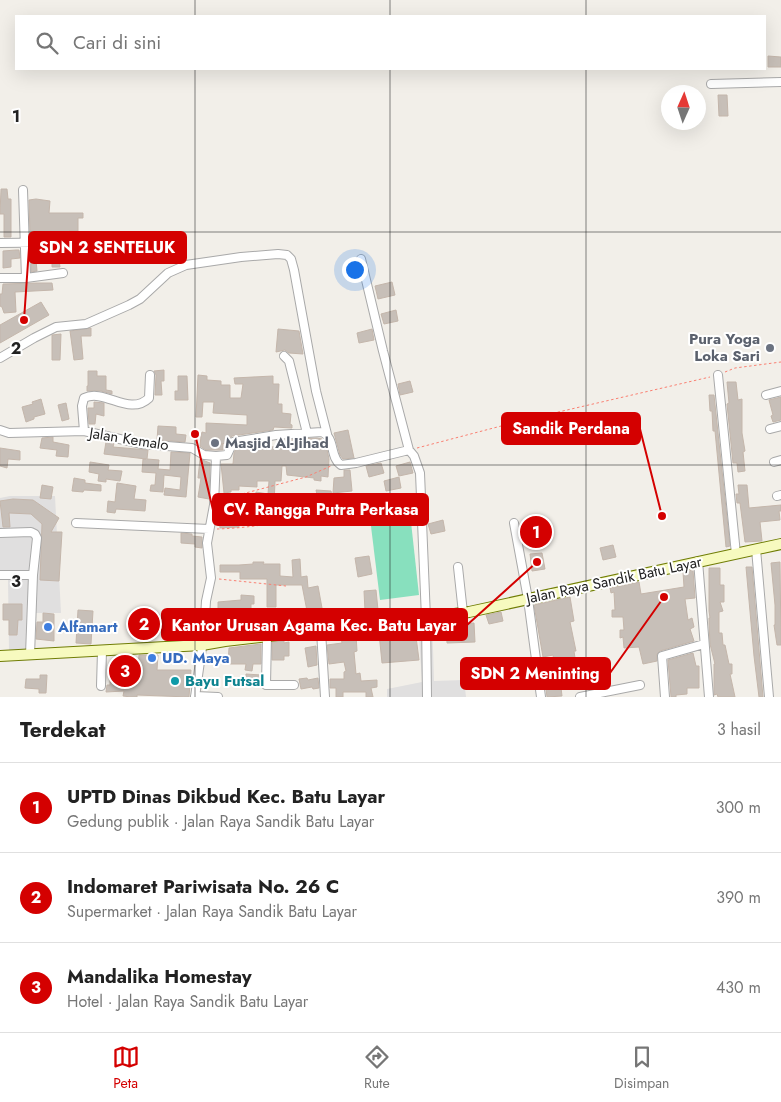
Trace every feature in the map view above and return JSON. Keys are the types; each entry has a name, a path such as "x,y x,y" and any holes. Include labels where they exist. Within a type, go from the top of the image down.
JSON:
{"main road":[{"name":"Jalan Raya Sandik Batu Layar","path":"0,656 202,645 224,640 321,631 463,613 781,544"}],"street":[{"path":"711,84 781,82"},
{"path":"23,190 26,278"},
{"path":"0,243 89,242"},
{"path":"0,358 51,329 60,326 86,324 129,305 140,299 176,268 241,257 283,254 291,259 294,270 316,391 335,459 343,465 410,450"},
{"path":"362,259 383,351 410,450 420,473 427,697"},
{"path":"0,278 26,278 63,273"},
{"path":"284,356 289,361 308,432"},
{"path":"84,431 82,406 84,398 90,396 105,398 129,405 143,403 150,396 150,375"},
{"path":"718,375 736,554"},
{"path":"766,395 781,391"},
{"path":"770,429 781,426"},
{"name":"Jalan Kemalo","path":"0,430 9,434 84,431 142,444 189,448 204,455 216,456"},
{"path":"218,697 195,696 206,601 211,578 207,550 215,502 216,456 227,455 233,442 308,432 327,434"},
{"path":"76,523 209,529"},
{"path":"514,523 528,599 541,697"},
{"path":"0,533 29,532 37,538 33,576 30,655"},
{"path":"756,549 769,697"},
{"path":"698,561 709,697"},
{"path":"458,567 463,613"},
{"path":"0,575 33,576"},
{"path":"321,631 325,697"},
{"path":"267,636 266,685 294,685"},
{"path":"665,697 662,656 704,644"},
{"path":"101,686 102,651"},
{"path":"580,697 640,685"}],"path":[{"path":"410,450 537,417 718,375 735,368 781,362"},
{"path":"215,502 306,476 338,463"},
{"path":"209,529 242,528 304,516"},
{"path":"211,578 286,586"}],"shaded area":[{"path":"10,496 55,496 61,613 35,613 34,649 9,651 8,580 0,580 0,498"},
{"path":"432,618 434,681 464,680 466,697 387,697 387,689 422,682 418,621"}],"green space":[{"path":"410,513 419,595 380,600 370,518"}],"building":[{"path":"768,56 781,57 781,67 768,67"},
{"path":"718,95 727,95 728,116 719,116"},
{"path":"1,189 7,189 8,199 11,199 11,237 4,237 4,214 0,214"},
{"path":"29,200 50,201 49,213 83,213 83,218 78,218 78,231 69,231 69,236 43,237 30,235"},
{"path":"50,248 58,248 58,251 77,250 77,259 59,260 60,267 52,267 52,259 36,260 37,271 31,272 31,249 34,249 34,252 50,251"},
{"path":"19,250 20,258 11,259 11,267 3,268 3,251"},
{"path":"392,282 395,295 378,299 375,286"},
{"path":"52,283 53,290 15,292 16,312 4,313 0,306 0,294 2,294 3,284"},
{"path":"41,302 49,315 0,343 0,325"},
{"path":"396,310 398,321 384,324 381,314"},
{"path":"91,328 91,336 81,336 83,359 74,360 70,331"},
{"path":"278,329 299,331 303,354 289,353 285,350 276,352"},
{"path":"372,329 374,340 359,343 357,333"},
{"path":"61,334 60,360 52,360 52,335"},
{"path":"164,370 164,381 161,381 162,395 155,395 156,375 154,371"},
{"path":"88,371 97,371 97,376 106,376 106,390 112,391 112,394 101,391 87,391"},
{"path":"198,375 207,376 207,380 221,381 221,385 230,385 230,398 241,398 243,384 235,384 234,378 273,376 273,384 279,384 278,404 282,404 282,413 291,414 290,424 292,428 274,427 273,430 232,436 226,443 221,444 223,444 223,450 206,450 200,446 202,432 206,433 206,423 247,425 247,415 213,413 214,402 203,402 202,417 196,417"},
{"path":"178,376 187,376 188,400 175,400 175,391 178,391"},
{"path":"410,381 413,392 400,395 398,384"},
{"path":"727,382 736,382 738,400 742,399 745,471 738,472 737,463 733,463 727,404 729,403"},
{"path":"709,395 714,395 730,546 726,547 715,431 713,431"},
{"path":"781,397 781,420 773,422 769,400"},
{"path":"41,399 45,414 34,417 34,419 26,422 22,407 33,404 32,402"},
{"path":"94,402 104,403 104,416 96,414 95,424 89,424 88,408 94,408"},
{"path":"66,403 69,419 62,421 58,405"},
{"path":"158,426 176,427 176,434 186,435 185,442 157,440"},
{"path":"348,430 354,458 343,459 340,455 334,433"},
{"path":"53,437 53,442 69,445 68,457 56,456 57,450 40,448 42,438"},
{"path":"322,439 326,445 329,459 328,477 321,476 321,481 314,480 314,478 287,475 286,466 282,466 281,481 275,481 274,505 255,503 256,492 268,494 269,481 257,481 257,487 239,486 239,490 231,490 231,492 224,493 221,464 233,464 234,453 237,447 275,447 276,444 284,444 284,440"},
{"path":"106,442 114,443 113,447 148,450 147,459 159,460 158,469 170,470 171,452 190,453 186,497 164,495 165,488 180,490 181,477 164,475 163,492 150,491 151,485 155,485 156,473 142,472 143,459 146,459 104,454"},
{"path":"0,448 20,451 20,460 8,459 7,468 0,466"},
{"path":"200,459 210,463 209,499 198,497 201,478 198,478"},
{"path":"90,462 109,465 108,470 122,471 120,481 106,479 106,482 98,481 99,474 89,472"},
{"path":"410,462 413,473 399,476 396,466"},
{"path":"381,463 384,473 369,477 366,466"},
{"path":"344,470 350,470 352,491 333,493 334,478 344,477"},
{"path":"399,477 401,488 386,491 384,481"},
{"path":"74,478 85,480 85,483 101,485 101,491 72,491"},
{"path":"117,483 136,486 134,499 146,500 145,511 116,509 115,513 107,512 108,501 115,502"},
{"path":"42,485 53,487 51,499 40,498"},
{"path":"738,485 747,485 749,508 781,505 781,511 779,511 780,520 760,522 762,541 745,542 740,503 737,503"},
{"path":"316,490 331,491 335,510 321,514"},
{"path":"13,499 33,500 59,518 51,532 62,532 59,581 40,580 42,524 31,514 9,513 10,527 3,527 0,501"},
{"path":"245,500 254,500 253,517 238,516 239,527 220,528 219,519 221,512 227,512 226,505 245,504"},
{"path":"443,520 445,531 431,534 428,524"},
{"path":"541,521 543,540 531,542 528,523"},
{"path":"181,533 202,537 202,548 195,547 195,544 181,543"},
{"path":"613,545 616,557 603,560 600,548"},
{"path":"542,553 545,569 532,571 530,554"},
{"path":"369,556 372,574 358,577 355,558"},
{"path":"300,559 301,577 307,576 308,588 318,586 322,608 307,611 302,585 276,585 276,607 267,607 267,579 240,579 240,572 220,572 220,565 264,562 263,564 280,564 280,576 293,577 292,560"},
{"path":"780,562 781,645 777,645 774,625 775,605 771,563"},
{"path":"746,567 752,567 763,697 759,697"},
{"path":"709,568 720,568 720,585 724,585 724,602 720,602 723,611 719,612 719,633 722,633 723,645 725,645 729,664 732,664 732,674 730,674 735,697 718,697 717,694 714,695 715,664 710,644"},
{"path":"693,570 695,598 685,599 688,620 692,618 694,627 690,629 694,641 660,651 657,654 657,661 643,664 639,647 624,648 623,637 620,638 620,630 624,630 623,617 612,617 612,610 615,610 614,592 611,593 610,588 639,582 641,594 684,587 683,572"},
{"path":"376,590 378,610 365,611 364,591"},
{"path":"241,595 254,596 254,604 251,604 251,615 242,615 242,609 218,611 218,602 241,600"},
{"path":"570,597 574,621 570,622 576,651 574,651 577,672 556,676 553,655 543,657 534,605"},
{"path":"3,604 22,604 22,620 18,620 17,635 9,635 9,620 3,620"},
{"path":"78,610 93,611 91,644 76,643"},
{"path":"501,612 503,621 489,624 486,615"},
{"name":"Alfamart","path":"43,613 54,614 54,641 36,639 37,622 43,622"},
{"path":"131,614 159,614 158,634 130,633"},
{"path":"474,623 475,642 447,643 446,625"},
{"path":"415,629 419,660 382,663 379,633"},
{"path":"356,635 357,651 354,652 356,674 360,673 361,681 377,680 377,687 371,688 373,697 366,697 366,692 343,692 343,697 336,697 336,688 330,688 330,679 344,679 344,672 346,671 344,662 329,664 327,645 342,643 341,637"},
{"path":"284,641 284,643 289,642 289,656 284,656 284,660 272,660 272,642"},
{"path":"261,644 261,664 253,664 252,671 245,670 246,664 228,664 229,648"},
{"path":"316,646 317,665 308,667 305,648"},
{"path":"693,653 696,666 699,666 699,688 687,688 687,694 671,697 668,660"},
{"path":"139,655 158,655 157,670 191,670 189,697 137,695 137,697 131,697 123,696 124,691 106,692 107,685 110,685 110,671 125,671 125,668 138,670"},
{"path":"246,674 261,675 258,687 245,686"},
{"path":"40,675 47,675 46,693 39,693 39,689 25,688 26,679 40,679"},
{"path":"307,678 308,680 318,678 319,688 301,689 299,679"},
{"path":"560,679 562,696 547,697 545,681"}],"place":[{"name":"SDN 2 SENTELUK","path":"24,320"},
{"name":"Pura Yoga Loka Sari","path":"770,348"},
{"name":"CV. Rangga Putra Perkasa","path":"195,434"},
{"name":"Masjid Al-Jihad","path":"215,443"},
{"name":"Sandik Perdana","path":"662,516"},
{"name":"UPTD Dinas Dikbud Kec. Batu Layar","path":"536,532"},
{"name":"Kantor Urusan Agama Kec. Batu Layar","path":"537,562"},
{"name":"SDN 2 Meninting","path":"664,597"},
{"name":"Indomaret Pariwisata No. 26 C","path":"144,624"},
{"name":"Alfamart","path":"48,627"},
{"name":"UD. Maya","path":"152,658"},
{"name":"Mandalika Homestay","path":"125,671"},
{"name":"Bayu Futsal","path":"175,681"}]}
